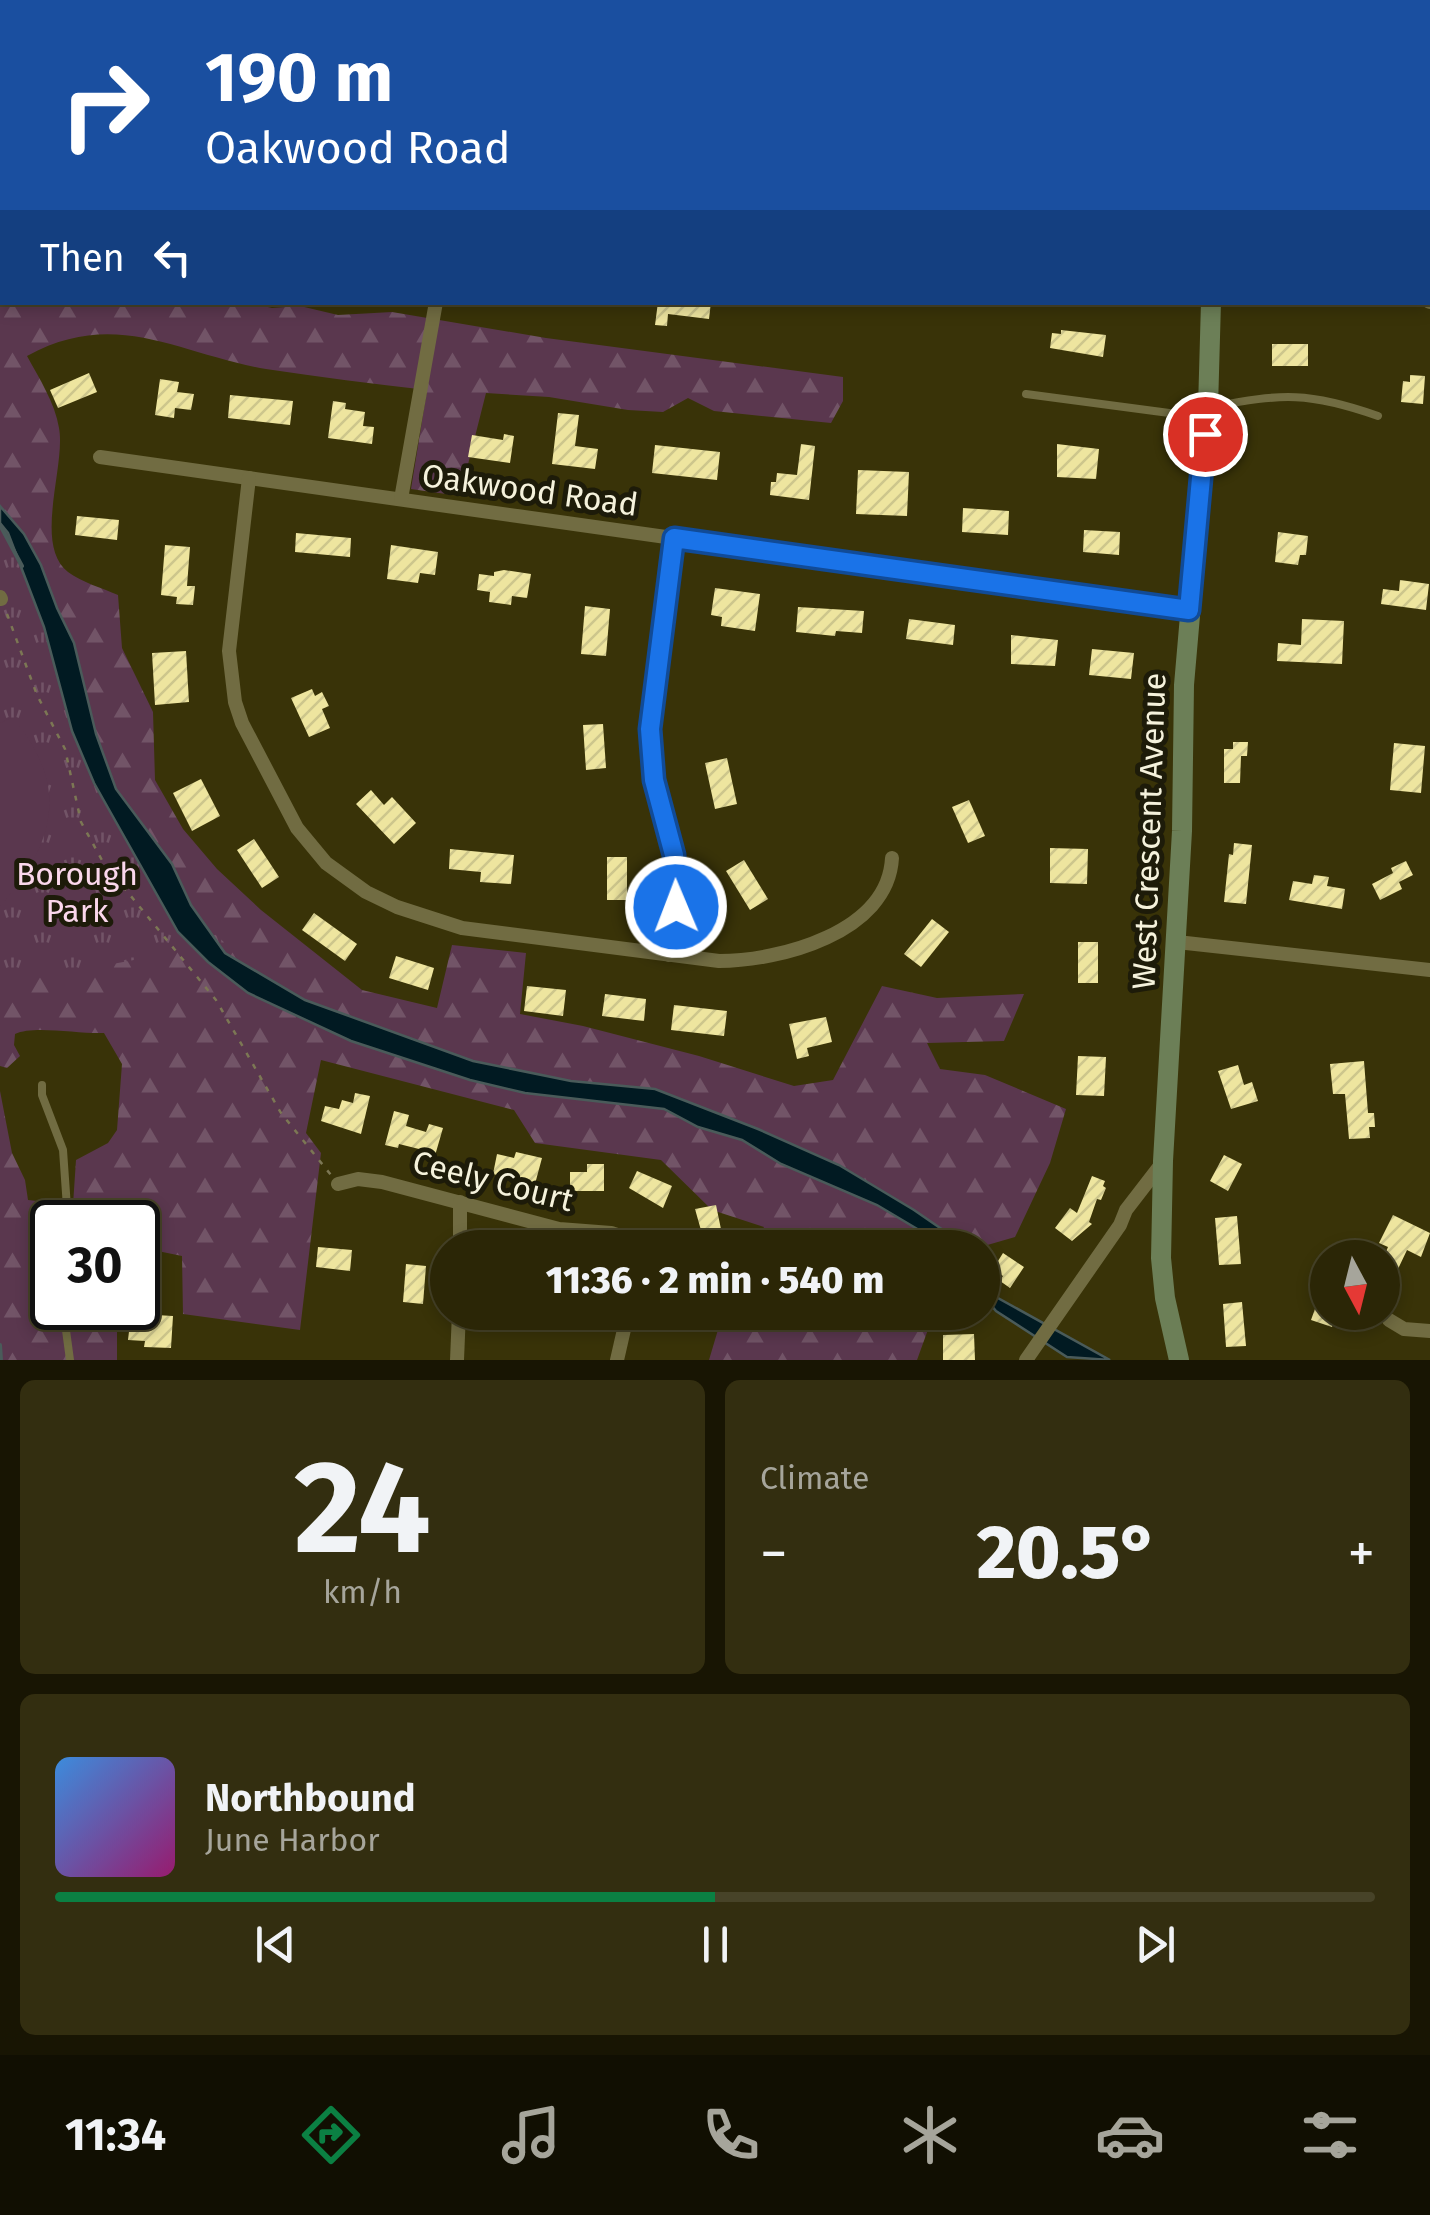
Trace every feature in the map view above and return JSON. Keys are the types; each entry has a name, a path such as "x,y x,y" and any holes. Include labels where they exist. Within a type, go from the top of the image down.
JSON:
{"main road":[{"name":"West Crescent Avenue","path":"1179,1360 1165,1298 1161,1258 1163,1161 1189,610 1207,413 1211,305"}],"street":[{"path":"401,499 435,305"},
{"name":"Oakwood Road","path":"100,456 1189,610"},
{"path":"249,478 229,651 230,676 242,723 297,828 344,878 366,892 429,919 492,933 747,961 802,948 828,936 871,905 888,880 892,858"},
{"path":"670,955 676,907 674,855 654,780 650,729 674,538"},
{"path":"1176,942 1430,970"},
{"path":"1026,1360 1163,1161"},
{"name":"Ceely Court","path":"338,1184 358,1179 370,1181 559,1229 577,1230"},
{"path":"460,1202 460,1230"},
{"path":"1400,1327 1430,1331"},
{"path":"457,1360 458,1330"},
{"path":"618,1360 624,1330"}],"lane":[{"path":"1026,394 1207,413 1287,395 1338,402 1378,416"},
{"path":"42,1085 42,1095 63,1150 66,1200"},
{"path":"67,1330 70,1360"}],"path":[{"path":"1,598 36,695 62,740 80,822 90,842 216,1000 281,1112 338,1184"}],"green space":[{"path":"0,305 259,305 300,306 338,315 392,312 546,338 843,377 843,401 831,423 714,411 688,398 663,412 486,393 460,496 411,489 427,390 266,369 147,338 119,335 90,335 59,342 27,356 50,400 59,428 52,525 58,560 73,576 118,595 122,648 153,712 155,780 183,829 217,869 261,910 362,990 437,1008 452,945 526,953 520,1014 699,1056 794,1086 833,1080 882,986 937,998 1024,994 1004,1041 927,1043 940,1069 985,1075 1066,1109 1050,1163 1015,1237 1000,1241 1000,1230 762,1230 764,1227 712,1210 661,1160 535,1143 514,1110 321,1060 306,1133 321,1153 300,1330 183,1314 182,1256 160,1251 160,1200 73,1200 76,1160 108,1143 117,1130 122,1064 104,1033 23,1031 15,1034 14,1045 20,1056 7,1068 0,1066"},
{"name":"Borough Park","path":"0,498 23,543 77,729 179,903 225,943 0,985"},
{"path":"11,718 30,740 46,777 48,817 36,855 0,906 0,723"},
{"path":"0,1091 12,1153 30,1200 30,1330 117,1330 117,1360 0,1360"},
{"path":"718,1330 928,1330 917,1360 709,1360"}],"water":[{"path":"0,506 24,534 41,565 74,643 96,734 116,789 172,864 191,905 225,953 305,1000 473,1061 571,1081 655,1089 839,1165 943,1230 919,1230 877,1205 781,1164 742,1140 698,1127 664,1109 525,1093 470,1080 351,1041 248,993 178,932 94,783 72,731 44,627 8,533 0,523"},
{"path":"1000,1299 1110,1360 1067,1357 1000,1314"}],"building":[{"path":"658,305 711,305 709,319 668,314 667,326 655,325"},
{"path":"1061,330 1106,335 1103,357 1050,348 1052,333 1061,334"},
{"path":"1272,344 1308,344 1308,366 1272,366"},
{"path":"89,373 97,392 58,408 50,390"},
{"path":"1410,375 1425,376 1423,404 1401,402 1403,381 1410,382"},
{"path":"160,379 179,382 177,392 194,394 191,410 175,408 174,418 155,415"},
{"path":"230,395 293,401 290,425 228,418"},
{"path":"333,401 346,403 345,409 365,412 363,426 374,427 372,444 328,438"},
{"path":"558,413 579,415 575,446 598,449 595,469 552,464"},
{"path":"504,434 514,436 510,463 468,457 472,435 503,440"},
{"path":"801,444 815,446 809,500 770,495 777,473 797,475"},
{"path":"1057,444 1099,449 1096,479 1057,477"},
{"path":"655,445 720,452 717,480 652,473"},
{"path":"858,470 909,472 907,516 856,514"},
{"path":"963,508 1009,511 1008,535 962,532"},
{"path":"77,516 119,520 117,540 75,535"},
{"path":"1084,530 1120,532 1119,555 1083,552"},
{"path":"1278,532 1308,536 1306,555 1300,555 1298,565 1275,562"},
{"path":"296,533 351,538 350,557 295,552"},
{"path":"165,545 190,547 187,586 195,586 193,605 176,604 177,597 161,595"},
{"path":"391,545 438,552 435,575 420,573 418,583 387,579"},
{"path":"494,572 531,574 527,598 512,596 511,605 489,602 490,592 477,590 479,574 494,576"},
{"path":"1400,580 1429,584 1426,610 1381,604 1383,589 1399,591"},
{"path":"715,588 760,594 755,631 721,626 722,617 711,615"},
{"path":"585,606 610,609 606,656 581,654"},
{"path":"798,607 864,611 862,633 836,631 835,636 796,632"},
{"path":"909,619 955,625 953,645 906,639"},
{"path":"1302,619 1344,621 1342,664 1277,661 1278,643 1301,645"},
{"path":"1011,635 1058,640 1055,666 1011,664"},
{"path":"1092,649 1134,653 1131,679 1089,675"},
{"path":"186,651 189,702 155,705 152,653"},
{"path":"312,689 315,696 322,692 329,706 322,709 330,728 309,737 291,698"},
{"path":"603,724 606,768 586,770 583,725"},
{"path":"1233,742 1248,742 1247,756 1241,756 1240,783 1224,783 1224,749 1233,749"},
{"path":"1394,743 1425,746 1421,793 1390,790"},
{"path":"727,758 737,804 715,809 705,763"},
{"path":"201,779 220,816 192,831 173,793"},
{"path":"371,790 384,805 392,797 416,823 394,844 356,804"},
{"path":"969,800 985,836 968,843 952,807"},
{"path":"254,839 279,877 262,888 237,850"},
{"path":"1234,843 1252,845 1246,904 1224,902 1229,854 1233,855"},
{"path":"1050,848 1088,849 1087,884 1050,883"},
{"path":"450,849 514,855 511,884 480,882 481,872 449,869"},
{"path":"607,857 627,857 627,900 607,900"},
{"path":"744,860 768,899 750,910 726,871"},
{"path":"1406,861 1413,875 1399,882 1402,889 1380,900 1372,884"},
{"path":"1314,875 1329,877 1327,886 1345,889 1342,909 1289,900 1293,881 1312,884"},
{"path":"314,913 357,944 345,961 302,930"},
{"path":"932,919 949,932 921,967 904,954"},
{"path":"1078,942 1098,942 1098,983 1078,983"},
{"path":"396,956 434,968 428,990 389,978"},
{"path":"527,986 566,990 563,1016 524,1011"},
{"path":"605,994 646,999 644,1021 602,1016"},
{"path":"674,1005 727,1011 724,1036 671,1030"},
{"path":"826,1017 832,1042 807,1048 809,1056 797,1059 789,1024"},
{"path":"1078,1056 1106,1057 1104,1096 1076,1095"},
{"path":"1364,1061 1368,1113 1374,1113 1375,1127 1369,1127 1370,1138 1349,1139 1345,1094 1333,1094 1330,1064"},
{"path":"1238,1065 1244,1085 1252,1082 1258,1101 1231,1109 1218,1071"},
{"path":"355,1093 370,1096 361,1134 321,1121 325,1106 339,1109 342,1100 353,1103"},
{"path":"394,1111 409,1115 406,1126 426,1132 429,1124 443,1128 434,1159 421,1155 423,1150 385,1145"},
{"path":"516,1152 542,1158 535,1184 493,1174 497,1154 514,1158"},
{"path":"1224,1155 1242,1164 1228,1191 1210,1181"},
{"path":"587,1164 604,1164 604,1191 570,1191 570,1172 587,1172"},
{"path":"637,1171 672,1186 663,1208 629,1188"},
{"path":"1092,1176 1105,1181 1106,1188 1101,1200 1097,1199 1089,1222 1092,1224 1072,1241 1055,1228 1070,1208 1077,1213"},
{"path":"716,1205 721,1230 701,1230 695,1209"},
{"path":"1393,1215 1430,1233 1421,1257 1407,1250 1400,1265 1400,1240 1380,1240"},
{"path":"1237,1216 1241,1264 1219,1265 1215,1218"},
{"path":"318,1247 352,1250 350,1271 316,1267"},
{"path":"1003,1253 1024,1267 1010,1288 1000,1281 1003,1276"},
{"path":"406,1264 426,1266 423,1304 403,1302"},
{"path":"1242,1302 1246,1346 1226,1347 1223,1304"},
{"path":"160,1315 173,1316 171,1348 144,1347 145,1341 128,1340 129,1330 160,1330"},
{"path":"974,1334 975,1360 943,1360 943,1335"}],"waterway":[{"path":"0,525 22,566"},
{"path":"0,1345 1,1360"}],"route":[{"path":"676,907 674,855 650,755 674,538 1189,610 1205,434"}]}
